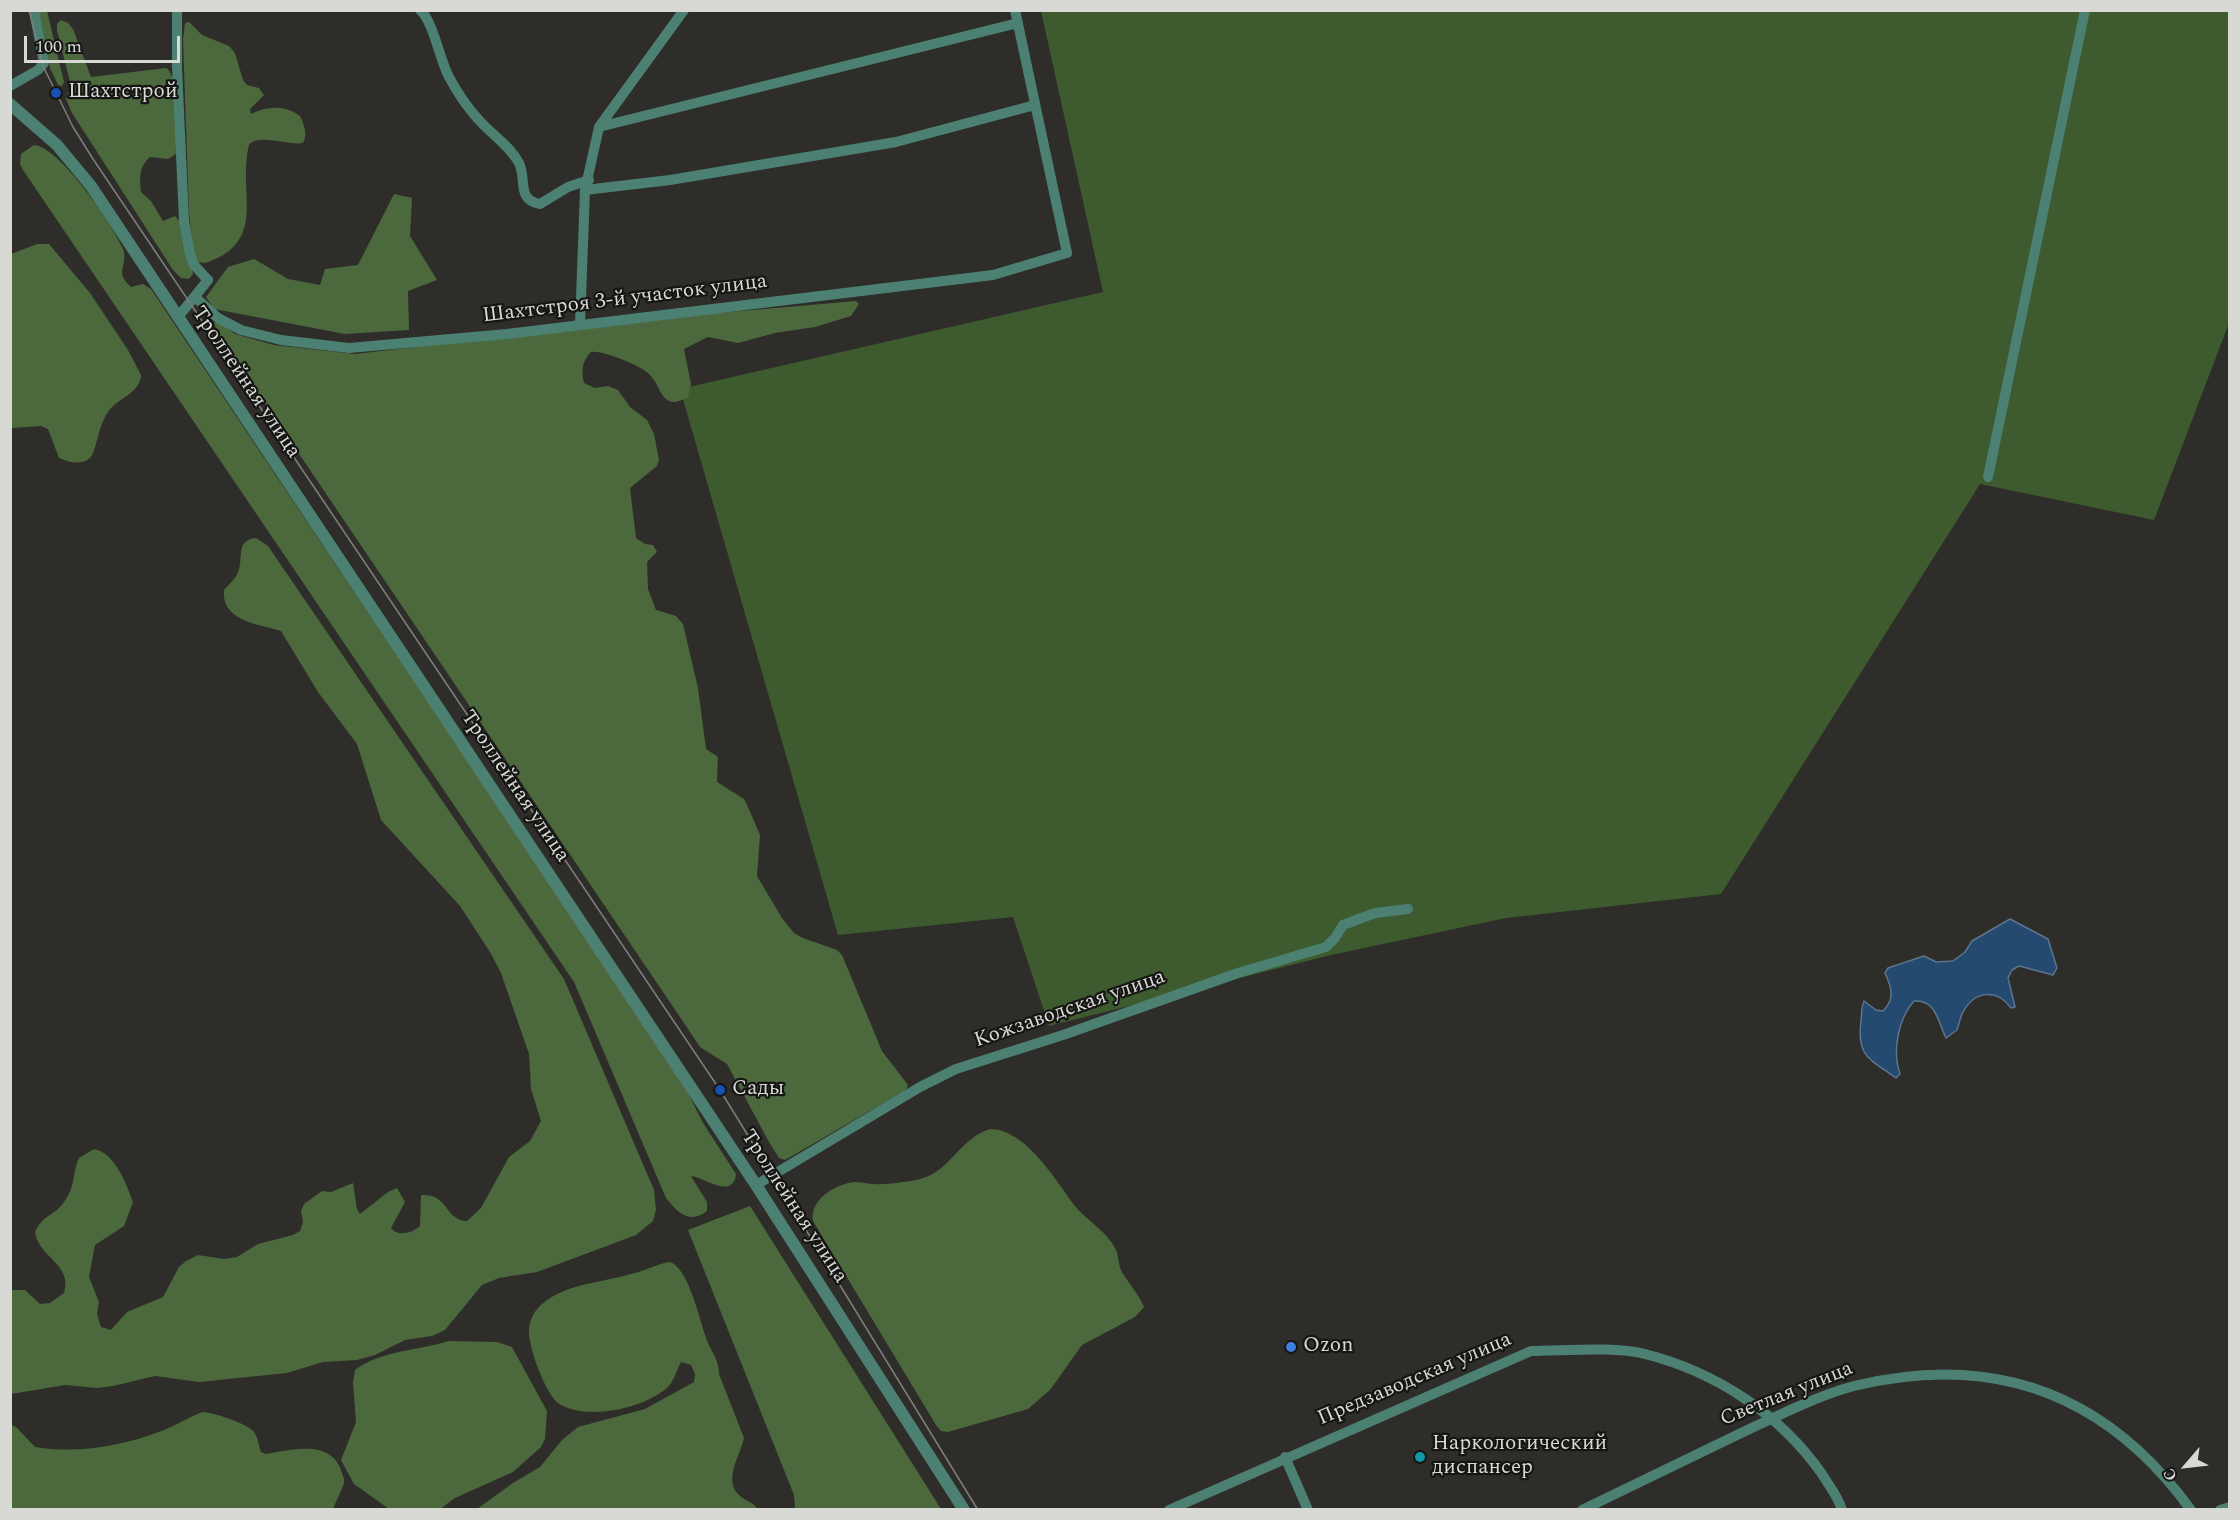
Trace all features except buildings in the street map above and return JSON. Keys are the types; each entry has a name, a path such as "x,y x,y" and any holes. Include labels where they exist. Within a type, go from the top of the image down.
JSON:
{"street":[{"path":"10,86 44,63 34,10"},
{"path":"177,10 177,67 184,221 189,254 194,265 208,280 196,298 178,317"},
{"path":"420,10 427,19 440,59 451,81 479,120 519,162 522,189 530,201 540,204 568,187 670,180 896,142 1035,105 1015,10"},
{"path":"580,325 587,185 599,127 684,10"},
{"path":"1988,477 2085,10"},
{"path":"599,127 1018,23"},
{"name":"Троллейная улица","path":"10,104 69,158 178,317 756,1185 963,1509"},
{"name":"Шахтстроя 3-й участок улица","path":"196,298 218,318 241,330 281,340 349,348 580,325 993,275 1067,253 1035,105"},
{"name":"Кожзаводская улица","path":"756,1185 935,1078 956,1069 1063,1035 1238,973 1326,946 1335,938 1342,925 1375,913 1408,909"},
{"name":"Предзаводская улица","path":"1169,1509 1531,1351 1642,1353 1691,1369 1736,1393 1773,1418 1810,1458 1839,1500 1842,1509"},
{"name":"Светлая улица","path":"1582,1509 1773,1418 1852,1387 1905,1376 1963,1373 1995,1377 2052,1394 2092,1414 2132,1443 2167,1477 2191,1509"},
{"path":"1285,1457 1308,1509"},
{"path":"2220,1509 2229,1507"}],"green space":[{"path":"39,11 47,11 64,82 62,86 58,85 50,68"},
{"path":"1041,11 2229,11 2229,323 2154,520 1980,484 1721,894 1506,918 1331,955 1049,1026 1013,917 838,935 680,389 1103,292"},
{"path":"61,20 73,29 91,77 166,68 170,73 176,107 176,154 168,159 150,157 143,165 140,182 141,192 151,201 163,221 175,216 181,223 193,274 189,279 181,278 173,270 72,113 66,99 71,86 57,30 57,24"},
{"path":"189,22 202,35 229,46 235,53 243,80 247,85 259,88 264,95 250,109 251,114 270,108 282,108 294,112 300,116 305,133 303,143 260,140 249,145 246,163 247,214 244,229 238,242 225,254 206,263 198,262 193,251 189,213 183,40 185,23"},
{"path":"34,145 45,149 71,172 109,223 123,249 123,277 131,287 143,284 151,289 683,1083 703,1123 736,1174 734,1182 729,1186 716,1185 691,1176 707,1202 707,1211 701,1215 689,1217 684,1215 666,1198 574,982 23,170 20,164 21,154"},
{"path":"394,194 412,198 410,236 437,280 408,291 409,330 345,334 214,309 206,297 228,267 254,259 288,279 320,285 325,269 358,265"},
{"path":"37,244 49,244 90,293 128,350 141,375 137,387 108,412 90,458 78,463 59,458 48,429 41,426 11,428 11,254"},
{"path":"856,301 859,304 851,316 815,327 775,333 738,343 708,337 684,349 691,384 688,397 679,401 667,400 648,373 629,362 611,356 591,352 584,363 583,370 584,383 595,388 608,386 618,390 630,407 647,420 654,434 659,460 657,466 630,488 636,538 645,544 653,545 657,552 647,562 648,589 656,610 676,616 683,624 698,688 706,749 718,757 717,782 744,799 760,835 757,876 782,918 794,933 837,950 842,955 882,1051 908,1085 906,1090 785,1160 779,1158 769,1142 727,1064 700,1047 218,334 214,323 218,321 235,334 274,345 355,354 683,316"},
{"path":"256,538 268,546 564,979 654,1190 656,1210 653,1221 636,1235 537,1272 499,1278 482,1285 445,1330 432,1336 405,1340 375,1355 357,1360 323,1362 287,1373 199,1382 155,1376 97,1388 65,1385 11,1394 11,1290 25,1290 40,1304 50,1303 64,1293 64,1275 37,1241 35,1232 42,1221 61,1207 68,1196 79,1158 94,1149 108,1156 114,1163 133,1202 124,1226 95,1245 89,1277 99,1302 97,1314 101,1327 111,1330 127,1312 163,1297 179,1267 186,1261 198,1255 224,1259 237,1257 258,1244 300,1231 303,1222 301,1211 304,1204 322,1191 331,1192 353,1183 357,1209 360,1214 388,1192 397,1188 405,1202 391,1228 401,1233 409,1232 420,1226 421,1195 437,1198 454,1216 467,1221 481,1208 509,1157 530,1141 541,1121 531,1089 529,1054 501,973 490,952 460,906 381,820 357,744 318,692 281,631 243,620 228,608 224,590 238,572 243,545 250,539"},
{"path":"990,1129 1003,1131 1016,1138 1039,1158 1075,1206 1108,1238 1116,1250 1122,1272 1144,1307 1135,1317 1082,1345 1050,1390 1028,1409 948,1432 941,1431 813,1221 813,1213 815,1206 826,1194 848,1183 890,1184 928,1177 946,1164 969,1141"},
{"path":"750,1206 941,1509 795,1509 794,1495 688,1230"},
{"path":"670,1262 677,1267 689,1286 744,1438 732,1475 734,1489 758,1509 477,1509 540,1467 562,1440 578,1427 645,1409 694,1382 695,1374 691,1365 681,1362 669,1386 646,1401 599,1412 570,1409 558,1403 548,1389 538,1368 529,1335 535,1312 539,1306 552,1297 573,1288 636,1273"},
{"path":"449,1341 497,1342 512,1347 547,1411 545,1439 541,1447 513,1472 455,1498 440,1509 389,1509 354,1484 341,1460 356,1422 353,1383 355,1370 388,1355"},
{"path":"202,1412 228,1418 248,1427 256,1434 261,1452 266,1454 309,1449 328,1454 336,1460 344,1480 333,1509 11,1509 11,1425 16,1427 35,1447 84,1449 148,1436"}],"water":[{"path":"2010,919 2048,939 2057,968 2053,975 2019,966 2012,970 2008,978 2015,1007 2011,1008 1993,995 1980,996 1968,1005 1962,1014 1957,1030 1946,1038 1932,1008 1921,1001 1914,1001 1908,1008 1900,1026 1897,1056 1900,1074 1896,1078 1867,1056 1863,1050 1860,1032 1862,1006 1864,1001 1876,1010 1883,1011 1887,1007 1891,998 1885,973 1888,968 1924,956 1936,962 1953,961 1965,952 1972,941"}],"tram line":[{"path":"29,10 43,66 73,127 93,159 720,1090 978,1510"}],"place":[{"name":"Шахтстрой","path":"56,93"},
{"name":"Сады","path":"720,1090"},
{"name":"Ozon","path":"1291,1347"},
{"name":"Наркологический диспансер","path":"1420,1457"}]}
